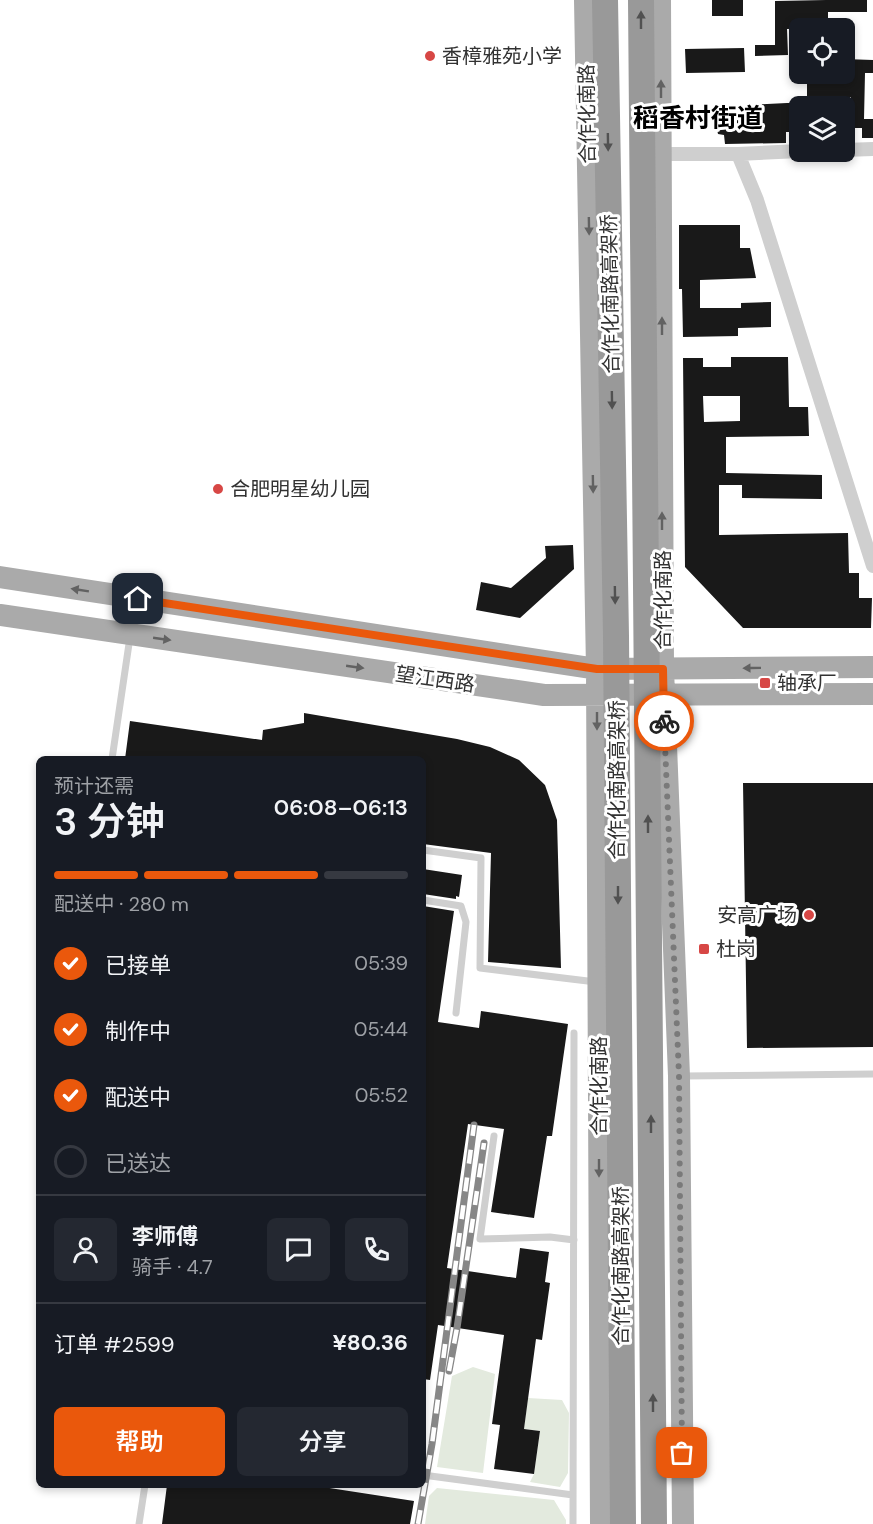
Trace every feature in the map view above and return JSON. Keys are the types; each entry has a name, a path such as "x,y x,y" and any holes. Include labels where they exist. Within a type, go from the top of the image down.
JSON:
{"highway":[{"name":"合作化南路高架桥","path":"605,0 616,660 623,1524"},
{"name":"合作化南路高架桥","path":"641,0 654,1524"}],"main road":[{"name":"合作化南路","path":"585,0 597,669 601,1524"},
{"name":"合作化南路","path":"660,0 663,695 679,1076 683,1524"},
{"name":"望江西路","path":"0,577 597,669 873,667"},
{"name":"望江西路","path":"0,615 544,695 873,694"}],"street":[{"path":"855,150 873,149"},
{"path":"661,154 789,152"},
{"path":"738,154 757,200 873,566"}],"lane":[{"path":"112,756 130,634"},
{"path":"426,850 482,858 480,968 598,982"},
{"path":"426,900 461,906 466,922 456,1013"},
{"path":"573,1524 574,1033"},
{"path":"679,1076 873,1074"},
{"path":"494,1136 480,1239 550,1237 574,1240"},
{"path":"426,1474 573,1495"},
{"path":"139,1524 145,1488"}],"shaded area":[{"path":"473,1367 495,1374 483,1473 437,1467 452,1376"},
{"path":"528,1398 562,1400 569,1413 568,1473 560,1487 530,1482 534,1474 540,1431 524,1429"},
{"path":"437,1488 554,1500 566,1524 425,1524 429,1496"}],"building":[{"path":"712,0 743,0 743,16 712,16"},
{"path":"867,0 867,12 828,12 828,18 789,18 788,55 755,56 755,45 775,45 775,1"},
{"path":"744,48 745,72 686,73 685,49"},
{"path":"855,59 873,60 873,73 865,73 864,119 873,119 873,138 862,138 862,128 855,128 855,96 807,96 807,84 855,84"},
{"path":"789,103 789,132 786,132 786,143 725,144 724,135 718,134 716,125 720,114 726,114 726,106"},
{"path":"679,225 740,225 740,248 750,248 756,278 700,280 700,308 741,308 741,303 771,302 771,327 738,328 738,336 683,337 682,289 679,289"},
{"path":"731,357 788,357 789,407 808,407 809,436 726,437 726,473 822,475 822,499 742,498 742,485 719,485 719,535 848,533 849,573 859,573 859,598 872,598 871,628 743,628 685,567 683,358 703,358 703,367 731,367","holes":["703,396 740,396 740,421 704,422"]},
{"path":"573,545 574,569 520,618 476,610 481,582 511,588 546,558 545,546"},
{"path":"304,713 457,739 490,747 519,760 545,785 557,820 561,968 488,962 491,853 426,844 426,756 125,756 130,721 262,740 263,730 304,723"},
{"name":"安高广场","path":"743,783 873,783 873,1047 747,1048"},
{"path":"426,869 462,875 459,897 456,896 456,899 426,894"},
{"path":"426,906 454,911 438,1022 479,1028 481,1011 568,1024 552,1136 547,1136 534,1218 491,1212 504,1129 468,1124 447,1268 516,1278 520,1248 549,1252 545,1282 550,1283 542,1340 536,1339 524,1429 540,1431 534,1474 494,1469 500,1425 492,1424 504,1335 438,1325 430,1380 426,1379"},
{"path":"167,1488 330,1488 414,1501 410,1524 162,1524"}],"railway":[{"path":"426,1478 474,1125"},
{"path":"449,1371 484,1143"},
{"path":"418,1524 424,1488"}],"way so far":[{"path":"664,721 679,1076 682,1453"}],"place":[{"name":"香樟雅苑小学","path":"430,56"},
{"name":"合肥明星幼儿园","path":"218,489"},
{"name":"轴承厂","path":"765,683"},
{"name":"安高广场","path":"809,915"},
{"name":"杜岗","path":"704,949"}],"district":[{"name":"稻香村街道","path":"698,118"}],"route":[{"path":"138,599 597,669 663,669 664,721"}]}
